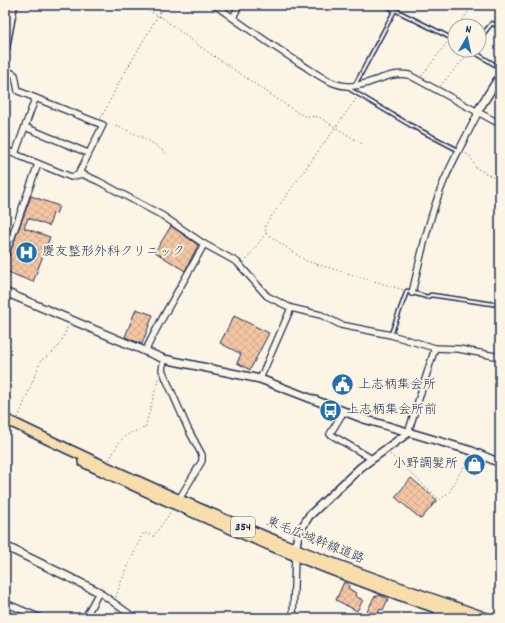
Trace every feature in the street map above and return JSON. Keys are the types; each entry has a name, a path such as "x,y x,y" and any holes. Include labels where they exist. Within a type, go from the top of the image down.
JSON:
{"highway":[{"name":"東毛広域幹線道路","path":"5,419 106,466 177,502"},
{"name":"東毛広域幹線道路","path":"5,426 295,552 441,610 467,618"},
{"name":"東毛広域幹線道路","path":"295,552 487,618"}],"main road":[{"path":"5,48 13,5"}],"street":[{"path":"216,5 233,18 317,74 330,81 348,86 355,86 400,74 409,75 500,124"},
{"path":"233,18 239,5"},
{"path":"5,69 15,75 18,91 103,125 78,175"},
{"path":"410,292 423,243 444,181 477,115 477,112 500,76"},
{"path":"15,154 35,99"},
{"path":"25,127 88,153"},
{"path":"5,150 71,177 82,174 98,180 149,207 204,244 242,266 260,290 267,296 291,308 322,315 341,325 391,335 435,348 459,349 500,357"},
{"path":"5,256 38,164"},
{"path":"145,352 157,325 178,294 204,244"},
{"path":"5,292 164,359 260,379 344,411 408,433 472,451 500,463"},
{"path":"260,379 291,308"},
{"path":"293,618 295,552 298,534 304,522 372,458 408,433 435,348"},
{"path":"164,359 162,370 188,429 202,454 202,461 177,502"},
{"path":"344,411 330,434 372,458"},
{"path":"5,546 99,592 135,618"},
{"path":"85,618 99,592"},
{"path":"5,603 41,618"},
{"path":"434,618 441,610"}],"lane":[{"path":"385,5 447,35"},
{"path":"355,86 395,10"},
{"path":"487,29 492,23 500,28"},
{"path":"484,58 500,68"},
{"path":"348,86 351,90 410,125 459,150"},
{"path":"391,335 410,292 427,297 431,295 500,305"}],"path":[{"path":"138,5 157,16 298,113 305,116 314,116 336,127 362,144"},
{"path":"164,5 120,81 100,121 103,125 117,127 142,136 152,141 168,155"},
{"path":"464,18 473,5"},
{"path":"419,80 447,42"},
{"path":"438,90 464,58"},
{"path":"242,266 266,233 265,226 268,221 359,95"},
{"path":"459,150 470,156 476,168 500,181"},
{"path":"266,233 306,261 410,292"},
{"path":"16,424 41,360 51,355 60,344 70,320"},
{"path":"106,466 119,443 128,433 145,428 162,370"},
{"path":"385,450 440,500 450,491 472,451"},
{"path":"114,603 120,584 143,533 154,536 177,502"}],"building":[{"name":"慶友整形外科クリニック","path":"31,196 59,206 56,214 53,213 49,226 28,218 24,228 50,237 33,282 5,271 5,266"},
{"path":"171,226 198,245 185,271 155,252"},
{"path":"136,309 153,315 142,344 125,337"},
{"path":"234,316 269,333 250,370 237,363 241,354 220,343"},
{"name":"上志柄集会所","path":"339,380 349,382 347,390 337,387"},
{"name":"小野調髪所","path":"471,460 477,463 479,460 483,462 477,473 473,472 475,468 467,465"},
{"path":"411,478 437,500 421,519 395,497"},
{"path":"344,582 349,585 348,588 356,593 355,596 363,600 357,611 336,600"},
{"path":"380,595 388,599 383,610 380,609 376,618 365,616 374,597"}],"place":[{"name":"慶友整形外科クリニック","path":"27,252"},
{"name":"上志柄集会所","path":"343,385"},
{"name":"上志柄集会所前","path":"330,410"},
{"name":"小野調髪所","path":"474,464"}]}
